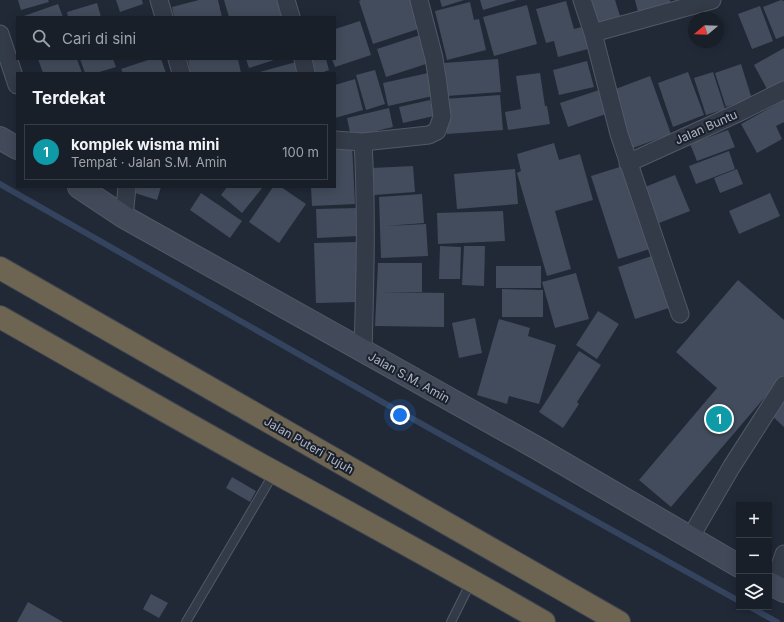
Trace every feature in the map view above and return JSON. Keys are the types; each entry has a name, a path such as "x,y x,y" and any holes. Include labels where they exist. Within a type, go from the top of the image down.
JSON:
{"highway":[{"name":"Jalan Puteri Tujuh","path":"0,268 619,622"},
{"path":"0,317 275,472 472,580 544,622"}],"street":[{"path":"159,0 164,16"},
{"path":"286,0 291,16"},
{"path":"336,140 363,142 429,135 437,131 442,117 438,84 434,58 419,0"},
{"path":"582,0 593,33 628,163 680,314"},
{"path":"593,33 712,0"},
{"path":"0,34 16,82"},
{"path":"177,60 181,72"},
{"path":"303,60 306,72"},
{"name":"Jalan Buntu","path":"628,163 740,112 784,90"},
{"path":"0,138 16,147"},
{"path":"363,142 366,190 366,277 363,351"},
{"name":"Jalan S.M. Amin","path":"80,188 124,217 537,448 736,564"},
{"path":"124,217 126,188"},
{"path":"690,538 732,466 784,385"},
{"path":"775,587 784,554"}],"lane":[{"path":"186,622 275,472"},
{"path":"451,622 472,580"}],"building":[{"path":"18,0 48,0 49,2 21,10"},
{"path":"116,0 142,0 143,4 120,12"},
{"path":"199,0 218,0 222,16 174,16 172,7"},
{"path":"224,0 278,0 283,16 229,16"},
{"path":"412,0 421,28 373,44 359,1"},
{"path":"440,0 464,0 442,7"},
{"path":"480,0 517,0 483,10"},
{"path":"615,0 620,16 594,24 588,1"},
{"path":"635,0 670,0 671,3 638,12"},
{"path":"781,0 784,1 784,36 776,39 763,7"},
{"path":"566,1 574,29 582,27 588,49 558,57 554,41 546,43 536,9"},
{"path":"470,2 474,20 479,19 486,50 447,60 435,11"},
{"path":"97,3 101,16 68,16 67,12"},
{"path":"58,4 63,16 24,16"},
{"path":"527,5 537,44 494,56 483,17"},
{"path":"760,6 773,41 752,49 738,14"},
{"path":"360,21 371,55 335,67 332,60 336,60 336,29"},
{"path":"420,35 429,63 386,77 377,49"},
{"path":"784,48 784,82 768,91 754,65"},
{"path":"498,59 501,92 447,96 444,63"},
{"path":"38,60 77,60 82,72 43,72"},
{"path":"80,60 113,60 116,67 99,72 85,72"},
{"path":"148,60 161,60 166,72 122,72 121,69"},
{"path":"188,60 238,60 241,72 190,72"},
{"path":"246,60 274,60 249,68"},
{"path":"311,60 326,60 329,70 324,72 315,72"},
{"path":"587,61 594,87 559,95 553,70"},
{"path":"296,62 299,72 260,72"},
{"path":"741,64 752,99 726,107 715,73"},
{"path":"375,70 385,104 366,110 356,75"},
{"path":"688,72 704,115 673,127 658,83"},
{"path":"713,72 725,109 706,115 694,78"},
{"path":"428,73 433,96 388,106 383,83"},
{"path":"540,73 545,106 547,106 550,124 508,130 505,112 521,109 516,76"},
{"path":"650,76 671,134 633,148 613,90"},
{"path":"355,79 363,110 336,118 336,85"},
{"path":"599,90 606,114 568,127 560,103"},
{"path":"500,95 503,130 447,134 444,99"},
{"path":"430,100 434,116 403,123 399,107"},
{"path":"784,100 784,122 776,126 782,139 757,153 741,124"},
{"path":"389,108 393,127 351,137 347,118"},
{"path":"728,130 735,147 697,161 690,144"},
{"path":"352,143 355,204 312,206 311,188 336,188 336,144"},
{"path":"554,143 559,160 580,154 593,200 555,211 571,269 547,276 517,173 521,171 517,154"},
{"path":"729,151 735,169 696,184 689,166"},
{"path":"626,165 653,248 618,259 591,176"},
{"path":"413,166 415,192 374,195 372,168"},
{"path":"515,169 518,204 457,209 454,174"},
{"path":"737,169 743,184 720,193 714,178"},
{"path":"675,175 690,211 659,223 645,187"},
{"path":"137,188 161,188 157,200 135,193"},
{"path":"226,188 262,188 242,213 221,195"},
{"path":"272,188 282,188 306,204 279,243 249,222"},
{"path":"201,193 242,221 230,238 190,210"},
{"path":"770,193 780,216 739,234 729,211"},
{"path":"422,194 424,223 386,226 426,224 428,256 381,258 379,197"},
{"path":"357,208 358,236 317,238 316,209"},
{"path":"503,211 505,241 438,244 437,213"},
{"path":"357,242 358,302 316,303 314,243"},
{"path":"440,246 461,247 460,279 439,279"},
{"path":"464,246 485,246 484,286 462,285"},
{"path":"655,255 672,307 635,319 618,267"},
{"path":"378,263 422,263 422,292 381,292 444,293 444,327 375,326"},
{"path":"496,266 541,266 541,288 496,288"},
{"path":"576,273 589,319 555,328 542,282"},
{"path":"738,280 784,320 784,375 671,507 639,480 717,388 676,352"},
{"path":"502,289 543,290 543,317 502,317"},
{"path":"598,311 619,324 597,359 576,345"},
{"path":"475,318 482,353 459,358 452,323"},
{"path":"499,319 530,328 528,336 556,345 539,404 509,396 507,404 477,395"},
{"path":"579,351 601,365 577,402 579,404 563,428 539,412"},
{"path":"784,397 784,427 769,413"},
{"path":"232,477 256,491 250,502 226,488"},
{"path":"151,594 168,603 159,618 143,609"},
{"path":"28,602 63,622 17,622"}],"waterway":[{"path":"0,184 386,404 736,599"},
{"path":"755,610 777,622"}],"place":[{"name":"komplek wisma mini","path":"719,419"}]}
